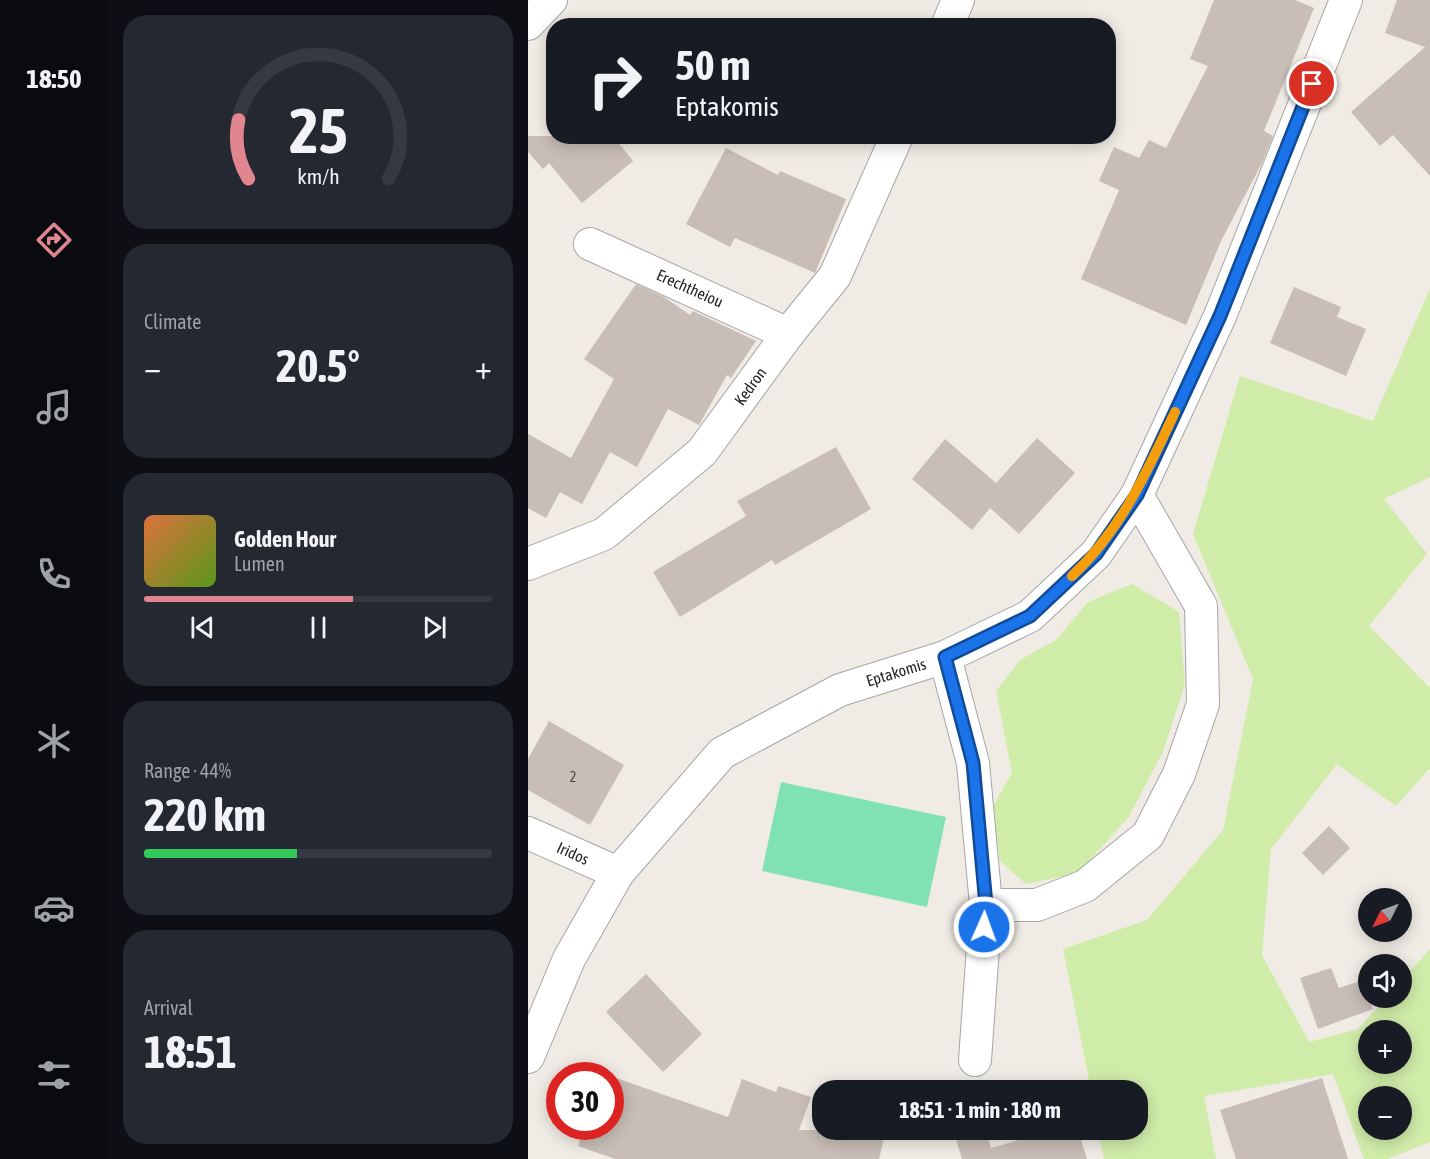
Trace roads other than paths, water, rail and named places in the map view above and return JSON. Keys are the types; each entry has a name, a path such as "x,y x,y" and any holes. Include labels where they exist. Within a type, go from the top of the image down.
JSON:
{"street":[{"path":"528,24 551,0"},
{"path":"950,18 958,0"},
{"name":"Eptakomis","path":"528,1057 569,959 618,873 722,753 840,690 945,657 1030,616 1096,554 1137,495 1220,316 1346,0"},
{"name":"Kedron","path":"528,564 604,534 702,452 788,333 835,276 893,144"},
{"name":"Erechtheiou","path":"590,244 788,333"},
{"path":"986,905 1037,905 1085,886 1148,836 1179,774 1203,704 1201,606 1137,495"},
{"path":"945,657 973,763 986,905 975,1060"},
{"name":"Iridos","path":"528,833 618,873"}]}
